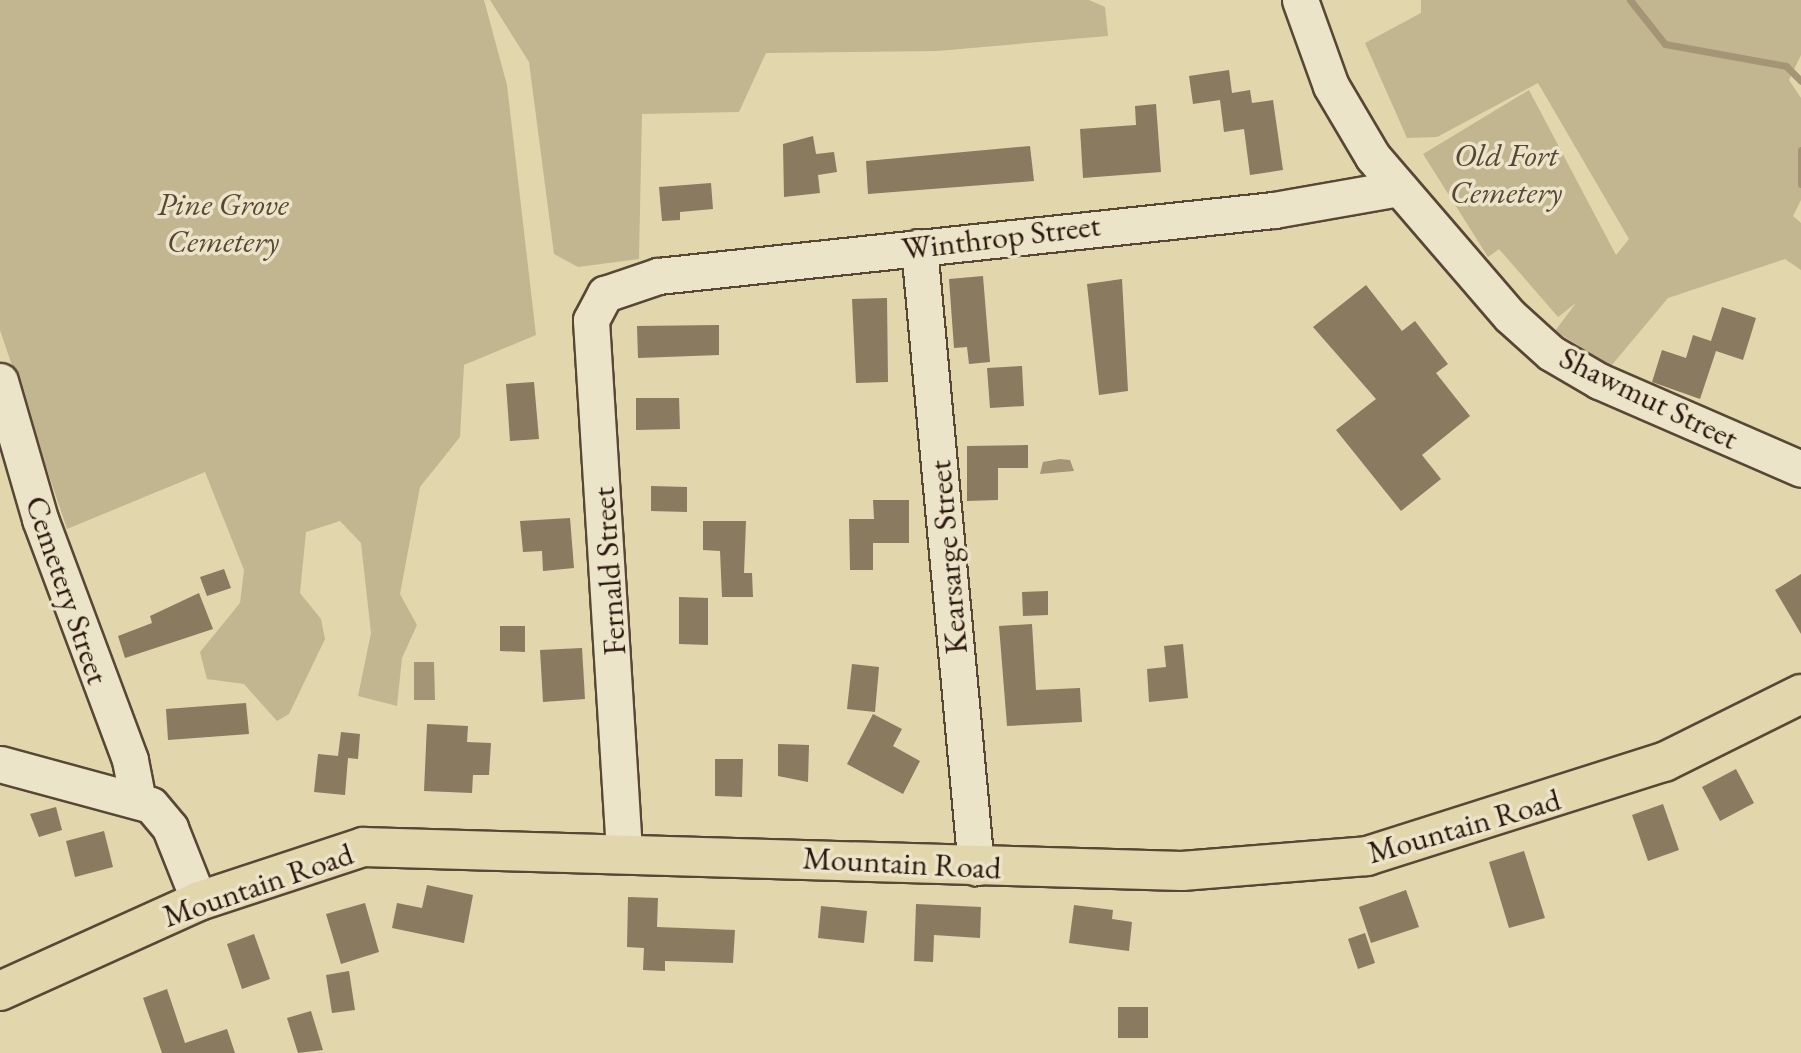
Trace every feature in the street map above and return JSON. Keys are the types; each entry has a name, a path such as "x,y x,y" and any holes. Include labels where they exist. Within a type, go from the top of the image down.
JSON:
{"main road":[{"name":"Mountain Road","path":"0,991 199,901 363,847 624,850 976,867 1195,871 1367,856 1664,762 1801,694"}],"street":[{"name":"Shawmut Street","path":"1300,0 1331,86 1399,188 1551,353 1599,381 1801,469"},
{"name":"Winthrop Street","path":"604,294 658,276 1274,210 1399,188"},
{"name":"Kearsarge Street","path":"919,247 976,867"},
{"name":"Fernald Street","path":"604,294 591,320 624,850"},
{"name":"Cemetery Street","path":"0,381 40,519 130,760 136,797"},
{"path":"0,764 136,797 170,828 199,901"}],"green space":[{"name":"Pine Grove Cemetery","path":"0,0 484,0 507,85 536,335 464,365 460,437 420,487 400,594 417,625 402,658 397,706 358,696 371,633 361,543 340,521 306,532 300,593 321,619 325,639 289,714 277,721 244,684 207,679 200,652 240,603 244,570 205,472 67,529 0,330"},
{"path":"490,0 1089,0 1105,7 1108,36 937,51 766,53 739,112 642,114 639,259 578,267 554,254 529,62"},
{"name":"Old Fort Cemetery","path":"1421,0 1801,0 1801,55 1789,80 1801,98 1801,200 1793,216 1801,223 1801,270 1785,259 1668,298 1611,366 1555,331 1576,303 1558,317 1499,249 1488,257 1423,154 1529,90 1616,255 1629,239 1538,83 1437,137 1407,138 1365,43 1421,13"}],"shaded area":[{"path":"1070,460 1074,471 1040,474 1043,462"},
{"path":"414,662 434,662 435,700 414,700"}],"building":[{"path":"1229,70 1232,93 1250,90 1252,103 1273,100 1283,170 1250,175 1244,129 1224,132 1220,100 1193,104 1189,76"},
{"path":"1156,104 1161,172 1083,178 1080,129 1136,125 1135,106"},
{"path":"813,136 816,154 834,152 837,172 818,175 820,193 784,197 783,144"},
{"path":"1030,146 1034,181 868,194 866,161"},
{"path":"711,183 713,209 680,212 680,220 662,221 659,187"},
{"path":"983,276 990,362 969,364 967,347 954,348 949,279"},
{"path":"1122,279 1128,391 1099,395 1087,284"},
{"path":"1366,285 1402,331 1415,321 1448,364 1436,373 1470,416 1422,455 1441,479 1401,511 1336,430 1376,399 1313,327"},
{"path":"887,298 888,382 856,383 852,299"},
{"path":"1722,307 1756,318 1743,360 1716,351 1700,399 1652,382 1662,350 1686,358 1693,335 1711,341"},
{"path":"719,325 719,355 638,358 637,326"},
{"path":"1022,366 1024,406 990,408 987,368"},
{"path":"534,382 539,439 510,441 506,384"},
{"path":"636,398 679,398 680,429 636,430"},
{"path":"1028,445 1028,468 998,468 998,500 967,501 967,446"},
{"path":"651,486 687,487 687,512 651,511"},
{"path":"873,500 909,500 909,543 873,543 873,570 850,570 849,519 874,519"},
{"path":"570,518 574,568 543,571 542,551 523,552 520,521"},
{"path":"703,521 746,521 744,573 752,573 753,597 722,597 720,551 703,550"},
{"path":"224,569 231,588 207,596 200,577"},
{"path":"1801,574 1801,634 1775,590"},
{"path":"1048,591 1048,615 1023,616 1022,592"},
{"path":"199,593 213,629 125,658 118,636 152,623 150,616"},
{"path":"679,597 708,598 708,645 679,644"},
{"path":"1032,624 1036,690 1080,688 1082,722 1007,726 999,626"},
{"path":"500,626 525,626 525,652 500,651"},
{"path":"1183,644 1188,698 1149,702 1147,669 1166,667 1164,646"},
{"path":"582,648 585,699 543,702 540,650"},
{"path":"852,664 879,667 875,712 847,709"},
{"path":"246,703 249,734 168,740 166,709"},
{"path":"873,714 902,729 893,746 920,761 903,794 847,764"},
{"path":"427,724 468,726 467,742 491,743 489,775 473,775 472,793 424,791"},
{"path":"341,732 360,734 358,759 348,758 345,795 314,792 318,754 338,756"},
{"path":"778,744 809,745 808,782 778,776"},
{"path":"715,759 743,759 742,797 715,796"},
{"path":"1736,769 1754,803 1720,821 1702,787"},
{"path":"1663,804 1679,850 1648,861 1632,815"},
{"path":"56,807 62,830 39,837 30,814"},
{"path":"104,831 113,867 75,877 66,841"},
{"path":"1524,851 1545,918 1509,928 1489,862"},
{"path":"427,885 473,895 464,943 392,928 397,903 422,908"},
{"path":"1406,890 1419,927 1371,943 1359,907"},
{"path":"628,897 658,898 657,927 735,930 733,963 665,961 665,971 643,970 644,948 627,947"},
{"path":"365,903 379,952 341,964 326,914"},
{"path":"916,904 981,907 980,938 934,935 933,962 914,961"},
{"path":"1074,905 1113,910 1112,919 1132,922 1129,951 1069,943"},
{"path":"821,906 867,911 864,943 818,938"},
{"path":"1365,933 1375,963 1358,969 1348,939"},
{"path":"254,934 270,979 242,989 227,944"},
{"path":"349,971 355,1010 332,1013 326,975"},
{"path":"167,989 185,1043 227,1029 235,1053 162,1053 143,998"},
{"path":"1118,1007 1148,1007 1148,1038 1118,1038"},
{"path":"311,1011 323,1050 298,1053 287,1018"}],"waterway":[{"path":"1630,0 1665,44 1786,66 1801,81"},
{"path":"1801,150 1801,184"}]}
